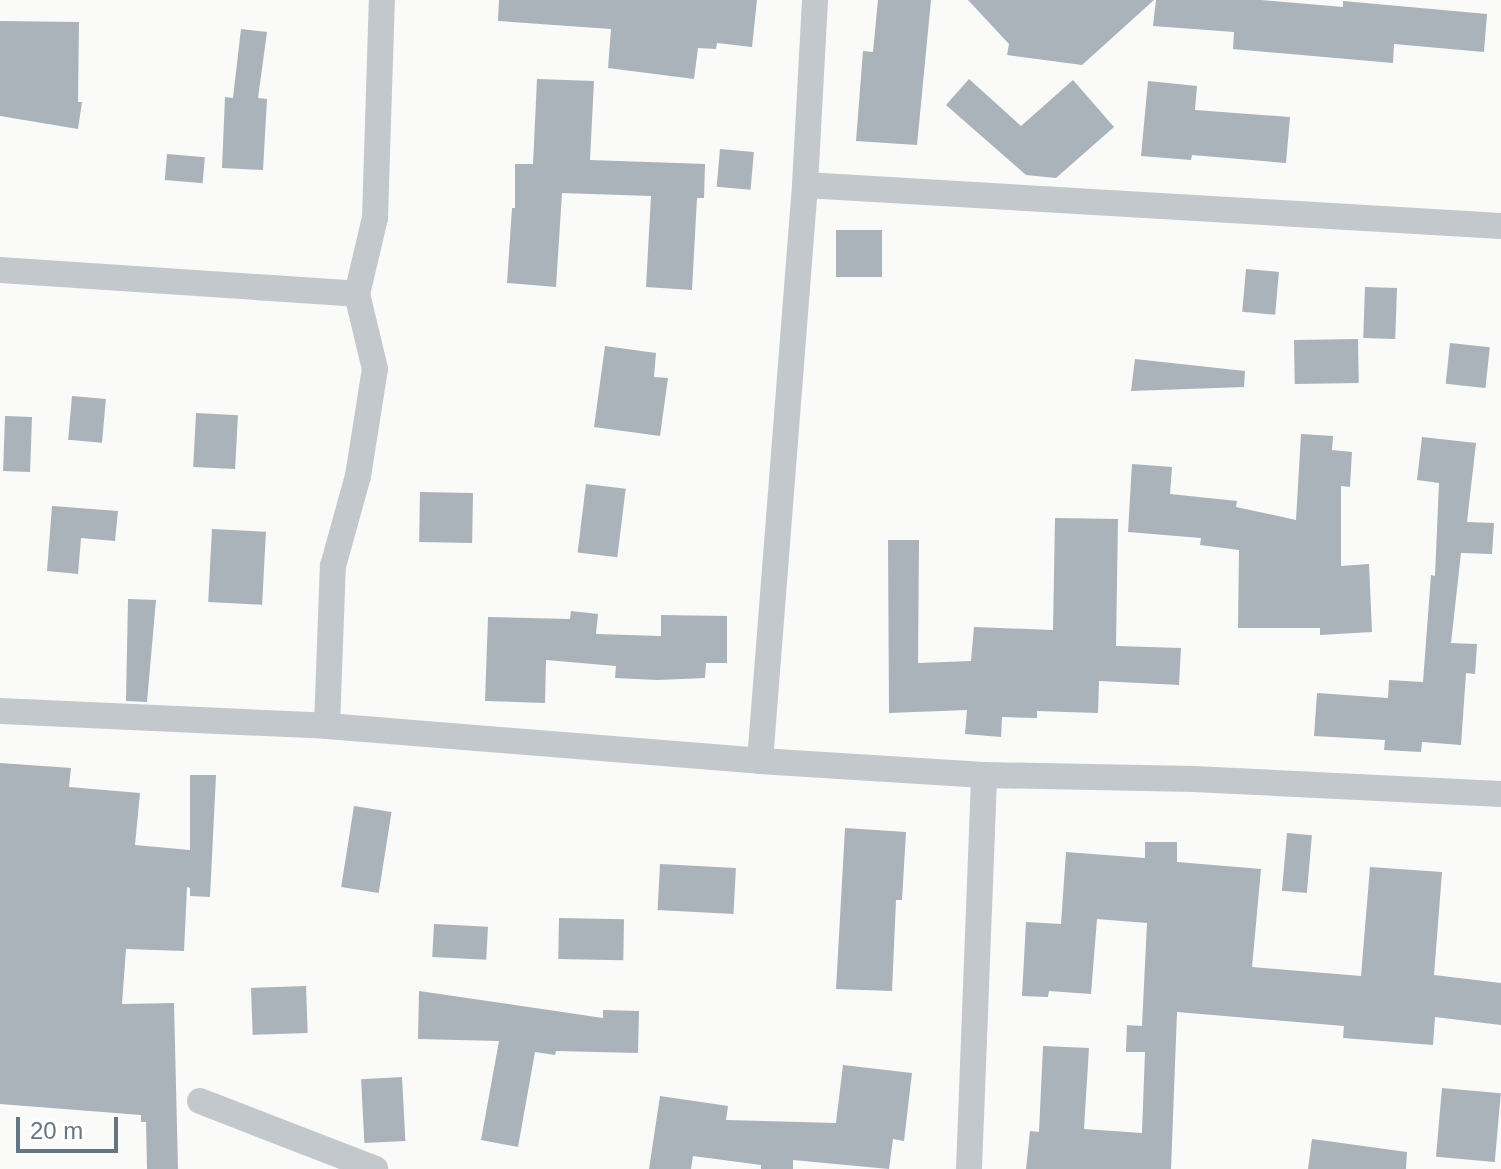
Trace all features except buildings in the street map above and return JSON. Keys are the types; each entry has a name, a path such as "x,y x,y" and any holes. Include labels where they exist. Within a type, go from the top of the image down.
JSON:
{"street":[{"path":"327,726 333,566 358,476 375,369 357,294 375,218 382,0"},
{"path":"760,761 805,185 815,0"},
{"path":"805,185 1501,226"},
{"path":"0,270 357,294"},
{"path":"0,711 327,726 760,761 984,775 1194,779 1501,794"},
{"path":"969,1169 984,775"},
{"path":"200,1101 375,1169"}]}
